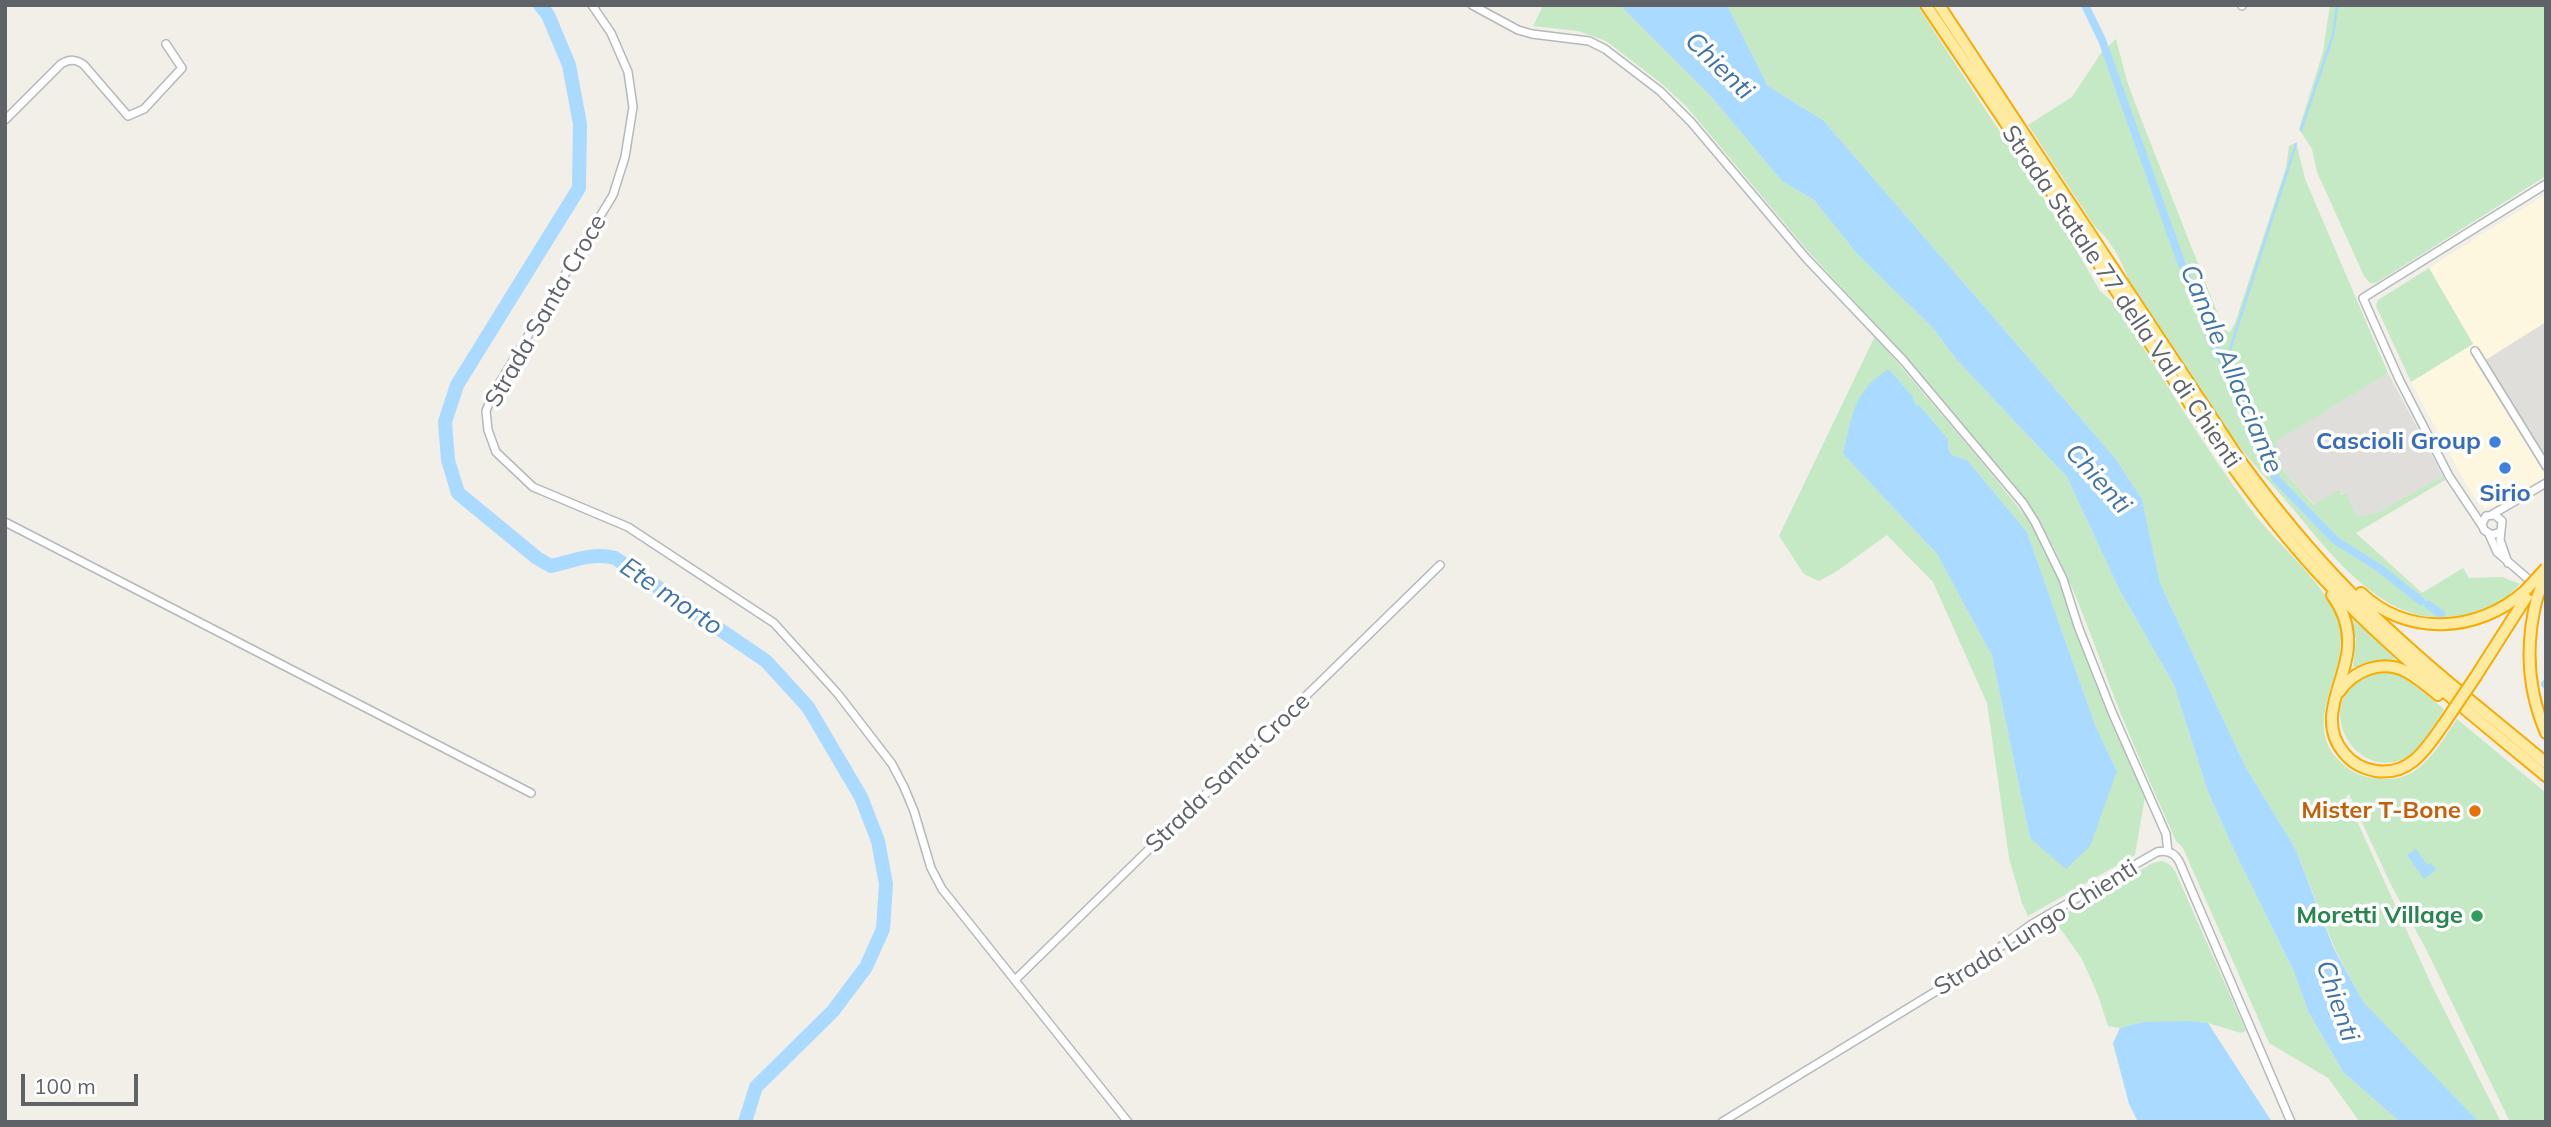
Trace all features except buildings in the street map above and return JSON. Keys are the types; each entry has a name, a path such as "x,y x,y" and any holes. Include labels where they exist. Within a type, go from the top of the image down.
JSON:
{"highway":[{"name":"Strada Statale 77 della Val di Chienti","path":"1926,5 2248,480 2320,576 2372,628 2546,776"},
{"name":"Strada Statale 77 della Val di Chienti","path":"1939,5 2248,480 2350,592 2408,647 2546,764"},
{"path":"2248,480 2279,502 2342,576 2381,609 2397,617 2416,623 2462,624 2496,612 2530,594"},
{"path":"2248,480 2264,516 2333,595 2344,615 2348,649 2331,717 2336,741 2350,759 2369,769 2388,771 2406,766 2424,752 2546,571"},
{"path":"2530,594 2529,667 2532,691 2546,733"},
{"path":"2336,697 2348,681 2363,671 2380,667 2399,669 2417,679 2525,765 2546,776"}],"street":[{"name":"Strada Santa Croce","path":"592,5 611,33 628,72 633,107 625,158 613,195 494,392 486,411 488,430 496,452 533,487 628,527 774,623 838,694 891,764 914,811 931,869 942,889 1128,1122"},
{"path":"1472,5 1518,30 1589,41 1605,49 1660,90 1691,122 1806,258 1902,360 2022,503 2035,522 2063,579 2078,626 2112,712 2166,834 2168,852"},
{"path":"5,120 68,60 78,60 85,65 128,116 144,109 182,68 166,44"},
{"path":"2527,578 2497,552 2489,534 2449,476 2399,379 2362,298 2546,184"},
{"path":"2475,351 2546,466"},
{"path":"2483,527 2489,515 2546,483"},
{"path":"2508,563 2500,532 2508,511 2515,502"},
{"path":"2469,507 2498,516 2503,524"},
{"path":"5,522 531,793"},
{"path":"2489,534 2500,532"},
{"name":"Strada Santa Croce","path":"1015,980 1440,565"},
{"name":"Strada Lungo Chienti","path":"1722,1122 1956,979 2032,924 2157,852 2168,852 2179,861 2291,1122"}],"shaded area":[{"path":"2546,194 2546,322 2477,365 2546,476 2505,501 2485,508 2467,486 2411,382 2473,343 2429,268"},
{"path":"2546,322 2546,457 2484,361"},
{"path":"2388,373 2443,476 2377,513 2360,516 2355,513 2346,492 2315,505 2282,469 2274,442"}],"green space":[{"path":"1540,5 1620,5 1708,93 1782,181 1814,200 1858,255 1934,329 1956,359 2067,477 2119,589 2174,685 2208,792 2294,972 2308,1011 2343,1072 2400,1122 2360,1122 2328,1078 2269,1043 2183,848 2176,841 2137,753 2057,554 2026,500 1877,326 1807,250 1686,106 1606,41 1578,31 1533,26 1542,8"},
{"path":"1727,5 1917,5 2070,239 2100,291 2117,306 2216,461 2252,511 2319,587 2336,614 2341,635 2339,656 2324,716 2325,736 2333,754 2352,771 2367,777 2379,779 2408,775 2435,751 2457,719 2546,793 2546,1122 2510,1122 2426,949 2390,883 2349,794 2346,797 2432,986 2501,1122 2479,1122 2364,1004 2335,949 2295,848 2245,766 2160,583 2142,499 2115,458 1823,120 1768,86"},
{"path":"2330,5 2546,5 2546,176 2376,283 2370,283 2364,276 2317,172 2312,149 2299,129 2323,52"},
{"path":"2116,39 2127,81 2224,330 2230,332 2235,323 2286,168 2289,146 2295,143 2305,179 2388,373 2275,442 2282,469 2314,505 2338,490 2341,495 2346,492 2355,513 2360,516 2377,513 2443,476 2445,480 2356,533 2422,593 2463,568 2469,578 2502,577 2520,584 2507,596 2492,606 2458,617 2422,616 2389,603 2362,584 2338,561 2230,435 2129,281 2111,245 2095,227 2028,125 2072,97 2101,53"},
{"path":"2429,268 2473,344 2411,382 2376,306 2378,300"},
{"path":"1875,336 1980,460 2038,535 2058,576 2111,721 2145,797 2135,855 2028,916 2009,858 1987,703 1933,582 1887,535 1819,581 1804,574 1779,536","holes":["1889,369 1913,397 1915,404 1922,408 1948,439 1952,455 1967,460 2027,532 2095,725 2117,771 2030,838 1992,656 1937,554 1843,454"]},
{"path":"2350,616 2401,664 2377,662 2357,669 2353,666 2356,639"},
{"path":"2380,670 2395,670 2444,709 2418,749 2392,762 2373,761 2357,751 2346,736 2340,718 2343,699 2356,682"},
{"path":"2162,861 2175,871 2246,1031 2241,1033 2208,1023 2143,1022 2120,1028 2108,1026 2082,959 2054,920 2153,863"}],"water":[{"name":"Chienti","path":"1620,5 1727,5 1768,86 1823,120 2115,458 2142,499 2160,583 2245,766 2295,848 2334,949 2364,1003 2479,1122 2400,1122 2343,1072 2308,1011 2294,972 2208,792 2174,685 2119,589 2067,477 1956,359 1934,329 1858,255 1814,200 1782,181 1708,93"},
{"path":"1889,369 1913,397 1915,404 1921,407 1948,439 1952,455 1967,460 2027,532 2095,725 2117,771 2090,846 2066,869 2030,838 1992,656 1937,554 1843,454 1852,416 1861,395 1877,377"},
{"path":"2416,849 2427,865 2431,863 2436,870 2424,879 2407,855"},
{"path":"2143,1022 2208,1023 2272,1122 2138,1122 2129,1104 2113,1043 2120,1028"}],"waterway":[{"name":"Ete morto","path":"540,5 548,15 569,65 580,124 579,188 457,385 445,422 448,460 458,493 537,558 551,566 591,557 615,558 766,661 808,707 861,797 878,841 886,884 883,929 866,967 833,1011 756,1087 745,1122"},
{"name":"Canale Allacciante","path":"2085,5 2102,40 2181,262 2215,348 2256,416 2276,479 2335,540 2379,568 2421,601"},
{"path":"2301,130 2333,35 2337,5"},
{"path":"2225,365 2296,144"},
{"name":"Canale Allacciante","path":"2428,605 2441,614"}],"place":[{"name":"Cascioli Group","path":"2495,442"},
{"name":"Sirio","path":"2505,468"},
{"name":"Mister T-Bone","path":"2475,811"},
{"name":"Moretti Village","path":"2477,916"}]}
